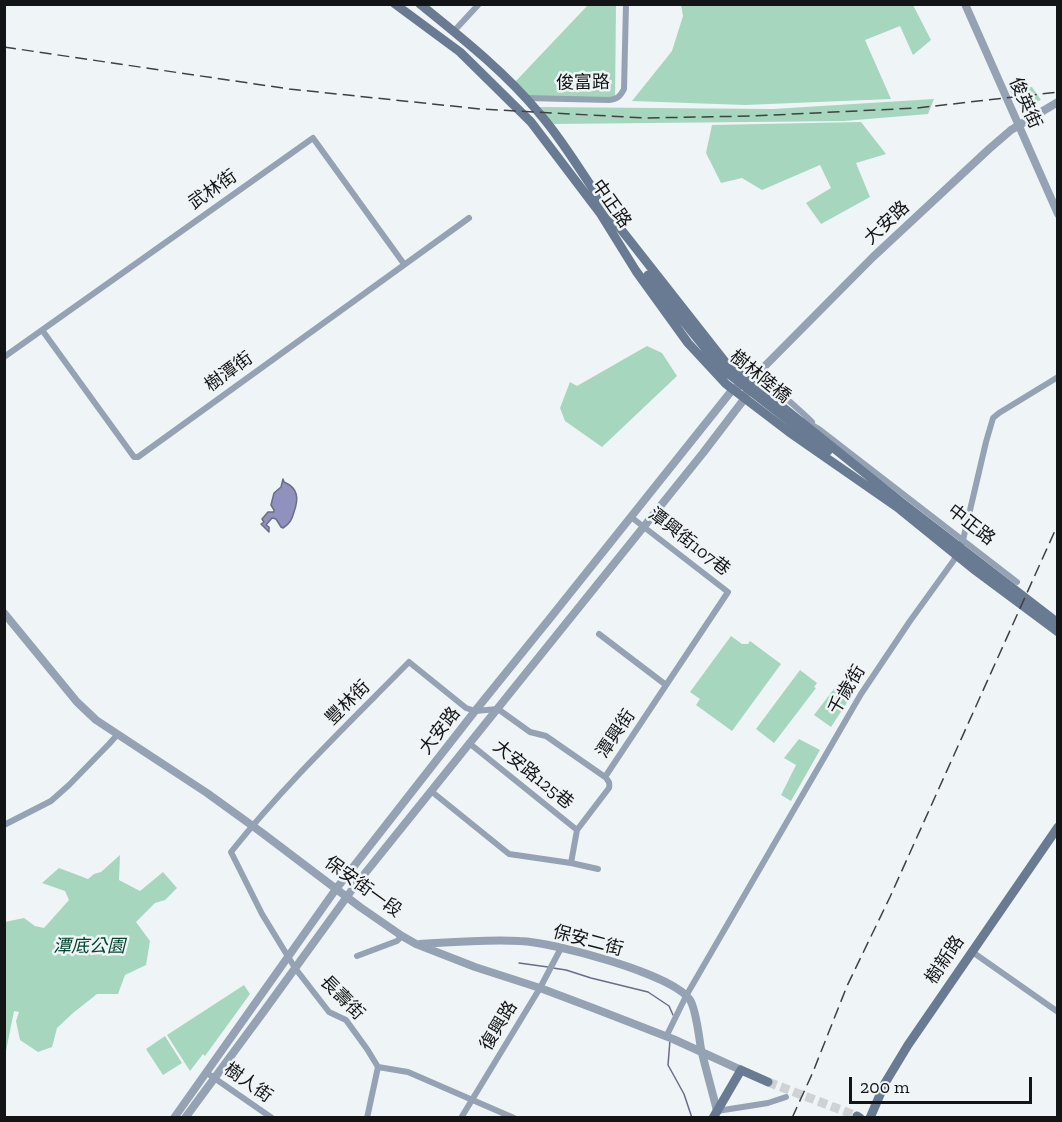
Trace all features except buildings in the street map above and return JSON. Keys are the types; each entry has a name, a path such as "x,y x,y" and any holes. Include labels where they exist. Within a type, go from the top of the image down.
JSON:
{"main road":[{"name":"中正路","path":"395,4 460,52 531,122 726,363 781,406"},
{"name":"中正路","path":"420,4 467,42 517,89 546,121 598,196 603,211 636,271 688,343 726,384 789,432"},
{"path":"507,98 517,89"},
{"name":"樹林陸橋","path":"603,211 677,314 721,369 875,487 1058,622"},
{"name":"樹林陸橋","path":"781,406 976,571 1058,632"},
{"name":"樹林陸橋","path":"789,432 899,505"},
{"name":"樹新路","path":"870,1118 885,1083 908,1045 1058,827"},
{"path":"715,1114 741,1070"},
{"name":"保安街一段","path":"741,1070 768,1082"}],"street":[{"path":"454,31 479,4"},
{"name":"俊富路","path":"525,98 616,99 624,89 626,4"},
{"name":"俊英街","path":"965,4 1058,214"},
{"name":"大安路","path":"185,1118 288,958 336,889 475,711 733,389 750,381 899,232 989,149 1018,125 1058,102"},
{"name":"武林街","path":"4,357 313,138 404,264"},
{"name":"樹潭街","path":"42,330 134,457 138,457 469,218"},
{"path":"760,370 768,381 819,429"},
{"name":"千歲街","path":"669,1038 671,1026 686,996 861,694 954,560 963,540 993,418 1058,377"},
{"name":"大安路","path":"174,1118 211,1075 295,968 346,897 745,398 750,381"},
{"path":"781,406 819,429"},
{"name":"中正路","path":"819,429 1017,582"},
{"name":"潭興街107巷","path":"631,517 728,592"},
{"name":"潭興街","path":"571,863 577,830 609,788 609,781 605,777 728,592"},
{"name":"保安街一段","path":"4,613 77,702 96,720 184,777 402,936 416,944 475,967 540,988 669,1038 741,1070"},
{"path":"599,634 666,685"},
{"name":"豐林街","path":"252,825 288,785 409,662 466,708 475,711"},
{"path":"475,711 498,709 530,732 546,736 605,777"},
{"path":"4,825 51,801 117,735"},
{"name":"大安路125巷","path":"470,743 577,830"},
{"path":"431,791 509,854 598,869"},
{"name":"長壽街","path":"252,825 231,852 262,914 295,968 329,1012 346,1020 378,1067"},
{"path":"357,956 397,942 402,936"},
{"name":"保安二街","path":"416,944 496,940 523,941 561,948 629,967 664,980 686,996"},
{"name":"復興路","path":"461,1118 540,988 561,948"},
{"path":"971,951 1058,1011"},
{"path":"686,996 692,1002 715,1114 786,1097"},
{"path":"367,1118 378,1067 408,1072 514,1118"},
{"name":"樹人街","path":"211,1075 272,1118"}],"green space":[{"path":"588,5 616,5 615,102 532,99 515,82"},
{"path":"681,5 913,5 931,40 913,55 900,26 865,40 891,99 745,105 632,101 672,51 683,16"},
{"path":"1032,87 1041,100 1020,107 1009,89"},
{"path":"934,99 928,114 844,121 554,124 536,107 773,109"},
{"path":"861,122 886,154 856,163 870,197 821,224 806,203 831,188 820,165 762,190 742,178 721,183 706,153 712,125"},
{"path":"647,346 662,353 677,376 602,447 565,421 560,408 570,382 577,386"},
{"path":"731,636 742,644 748,644 750,641 781,664 732,731 696,705 700,699 690,692"},
{"path":"800,670 817,683 814,687 816,688 774,743 756,729"},
{"path":"837,685 852,695 831,727 814,715"},
{"path":"799,739 820,750 791,801 781,795 796,765 784,758"},
{"name":"潭底公園","path":"120,855 119,880 140,891 163,872 177,888 165,900 155,903 136,922 150,941 146,965 125,975 118,994 97,994 73,1013 57,1028 52,1047 38,1052 20,1040 16,1021 19,1012 14,1011 5,1056 5,922 24,918 35,926 44,928 69,900 65,891 42,883 59,868 88,879 101,872"},
{"path":"244,985 250,994 205,1056 203,1054 190,1071 167,1035"},
{"path":"165,1036 182,1063 163,1075 146,1049"}],"water":[{"path":"283,479 295,490 296,507 290,521 283,528 276,519 272,518 266,525 269,527 269,532 261,524 264,522 262,519 268,512 274,512 271,505 274,493 281,487"}],"waterway":[{"path":"519,963 548,967"},
{"path":"553,968 648,992 669,1006 673,1015"},
{"path":"670,1040 668,1065 684,1094 692,1118"}],"tunnel":[{"path":"768,1082 857,1116"}],"railway":[{"path":"4,47 289,89 480,109 645,118 753,116 917,108 1058,92"},
{"path":"792,1118 847,986 890,897 1058,524"}]}
